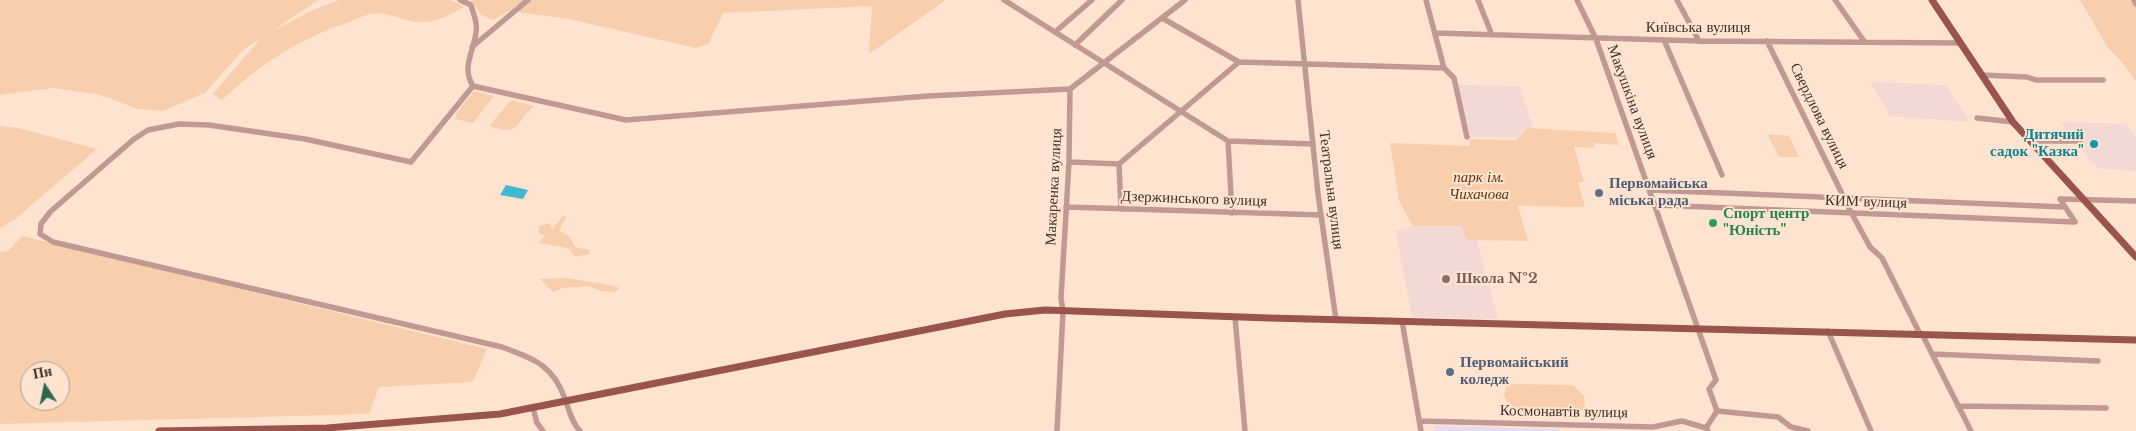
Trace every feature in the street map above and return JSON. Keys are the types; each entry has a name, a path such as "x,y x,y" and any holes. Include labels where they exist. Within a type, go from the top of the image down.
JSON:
{"main road":[{"path":"1932,0 2013,122 2136,257"},
{"path":"159,431 356,426 500,414 1005,314 1045,310 1336,320 2136,340"}],"street":[{"path":"460,0 470,5 477,25 466,70 468,80 473,86 626,120 928,96 1070,89 1185,0"},
{"path":"472,48 528,0"},
{"path":"1004,0 1228,141 1313,144"},
{"path":"1055,32 1092,0"},
{"path":"1075,45 1122,0"},
{"name":"Театральна вулиця","path":"1298,0 1321,215 1336,320"},
{"path":"1426,0 1444,68 1454,78 1467,137"},
{"path":"1478,0 1492,35"},
{"name":"Макушкіна вулиця","path":"1577,0 1596,39 1716,380 1709,389 1717,411"},
{"path":"1677,0 1700,42"},
{"path":"1835,0 1864,41"},
{"path":"2134,0 2136,4"},
{"path":"1162,18 1239,62 1444,68"},
{"name":"Київська вулиця","path":"1436,33 1700,42 1864,41 1960,43"},
{"path":"1664,40 1722,175"},
{"name":"Свердлова вулиця","path":"1767,41 1828,161 1844,199 1870,247 1882,258 1970,431"},
{"path":"1069,162 1119,164 1239,62"},
{"path":"1982,75 2027,77 2036,80 2103,80"},
{"path":"473,86 411,162 305,139 209,125 179,124 148,130 134,139 50,212 41,224 40,234 53,242 502,347 549,368 556,377 563,392 574,426 580,431"},
{"name":"Макаренка вулиця","path":"1057,431 1063,311 1061,298 1069,162 1070,89"},
{"path":"1977,118 2013,122"},
{"path":"1228,141 1232,213"},
{"path":"2030,141 2080,141"},
{"path":"1119,164 1121,209"},
{"name":"КИМ вулиця","path":"1650,190 2065,207 2075,222 1656,205"},
{"path":"2065,207 2060,199 2136,201"},
{"name":"Дзержинського вулиця","path":"1066,207 1321,215"},
{"path":"1235,317 1245,431"},
{"path":"1402,321 1421,431"},
{"path":"1828,331 1871,431"},
{"path":"1932,354 2098,361"},
{"path":"1958,406 2106,408"},
{"path":"533,408 537,423 543,431"},
{"path":"1707,430 1717,411 1778,417 1791,427 1808,431"},
{"name":"Космонавтів вулиця","path":"1420,421 1565,428 1653,427 1682,421 1707,430"}],"shaded area":[{"path":"1870,82 1946,85 1969,122 1890,116"},
{"path":"1457,85 1520,86 1536,138 1471,137"},
{"path":"2061,122 2126,124 2136,137 2136,171 2100,169 2090,161"},
{"name":"Школа №2","path":"1413,226 1462,226 1467,240 1477,240 1498,319 1412,317 1396,231"},
{"path":"1434,426 1558,429 1559,431 1435,431"}],"green space":[{"path":"0,0 318,0 271,32 305,14 338,0 449,0 464,7 445,17 424,22 410,21 382,14 362,17 294,46 264,65 222,100 213,94 261,38 243,50 205,93 163,111 138,109 101,95 53,88 0,95"},
{"path":"471,0 946,0 869,54 872,6 723,13 709,43 696,48 569,19 509,11 493,20 481,15"},
{"path":"2080,0 2136,0 2136,81 2121,61 2108,48"},
{"path":"474,91 494,96 473,123 455,119 456,114"},
{"path":"511,100 534,106 512,129 499,129 489,126"},
{"path":"0,126 18,128 97,149 14,220 0,228"},
{"name":"парк ім. Чихачова","path":"1527,128 1615,133 1619,145 1594,143 1595,148 1574,147 1584,182 1578,182 1585,207 1518,206 1528,241 1467,240 1461,226 1413,226 1399,201 1390,143 1470,146 1469,139 1516,140"},
{"path":"1771,134 1789,136 1799,157 1779,157 1768,136"},
{"path":"567,215 559,231 569,236 575,247 590,250 590,254 575,257 568,248 539,243 545,236 539,233 539,226 550,223 552,230 562,217"},
{"path":"22,236 487,349 473,382 379,387 369,414 0,424 0,252 8,251"},
{"path":"566,278 620,288 615,292 600,291 588,286 563,288 553,292 540,279"},
{"path":"1510,384 1573,385 1584,396 1585,407 1579,412 1517,413 1511,408 1504,396 1506,387"}],"water":[{"path":"506,185 528,190 523,199 500,195"}],"place":[{"name":"Дитячий садок \"Казка\"","path":"2094,144"},
{"name":"Первомайська міська рада","path":"1599,193"},
{"name":"Спорт центр \"Юність\"","path":"1713,223"},
{"name":"Школа №2","path":"1446,279"},
{"name":"Первомайський коледж","path":"1450,372"}]}
